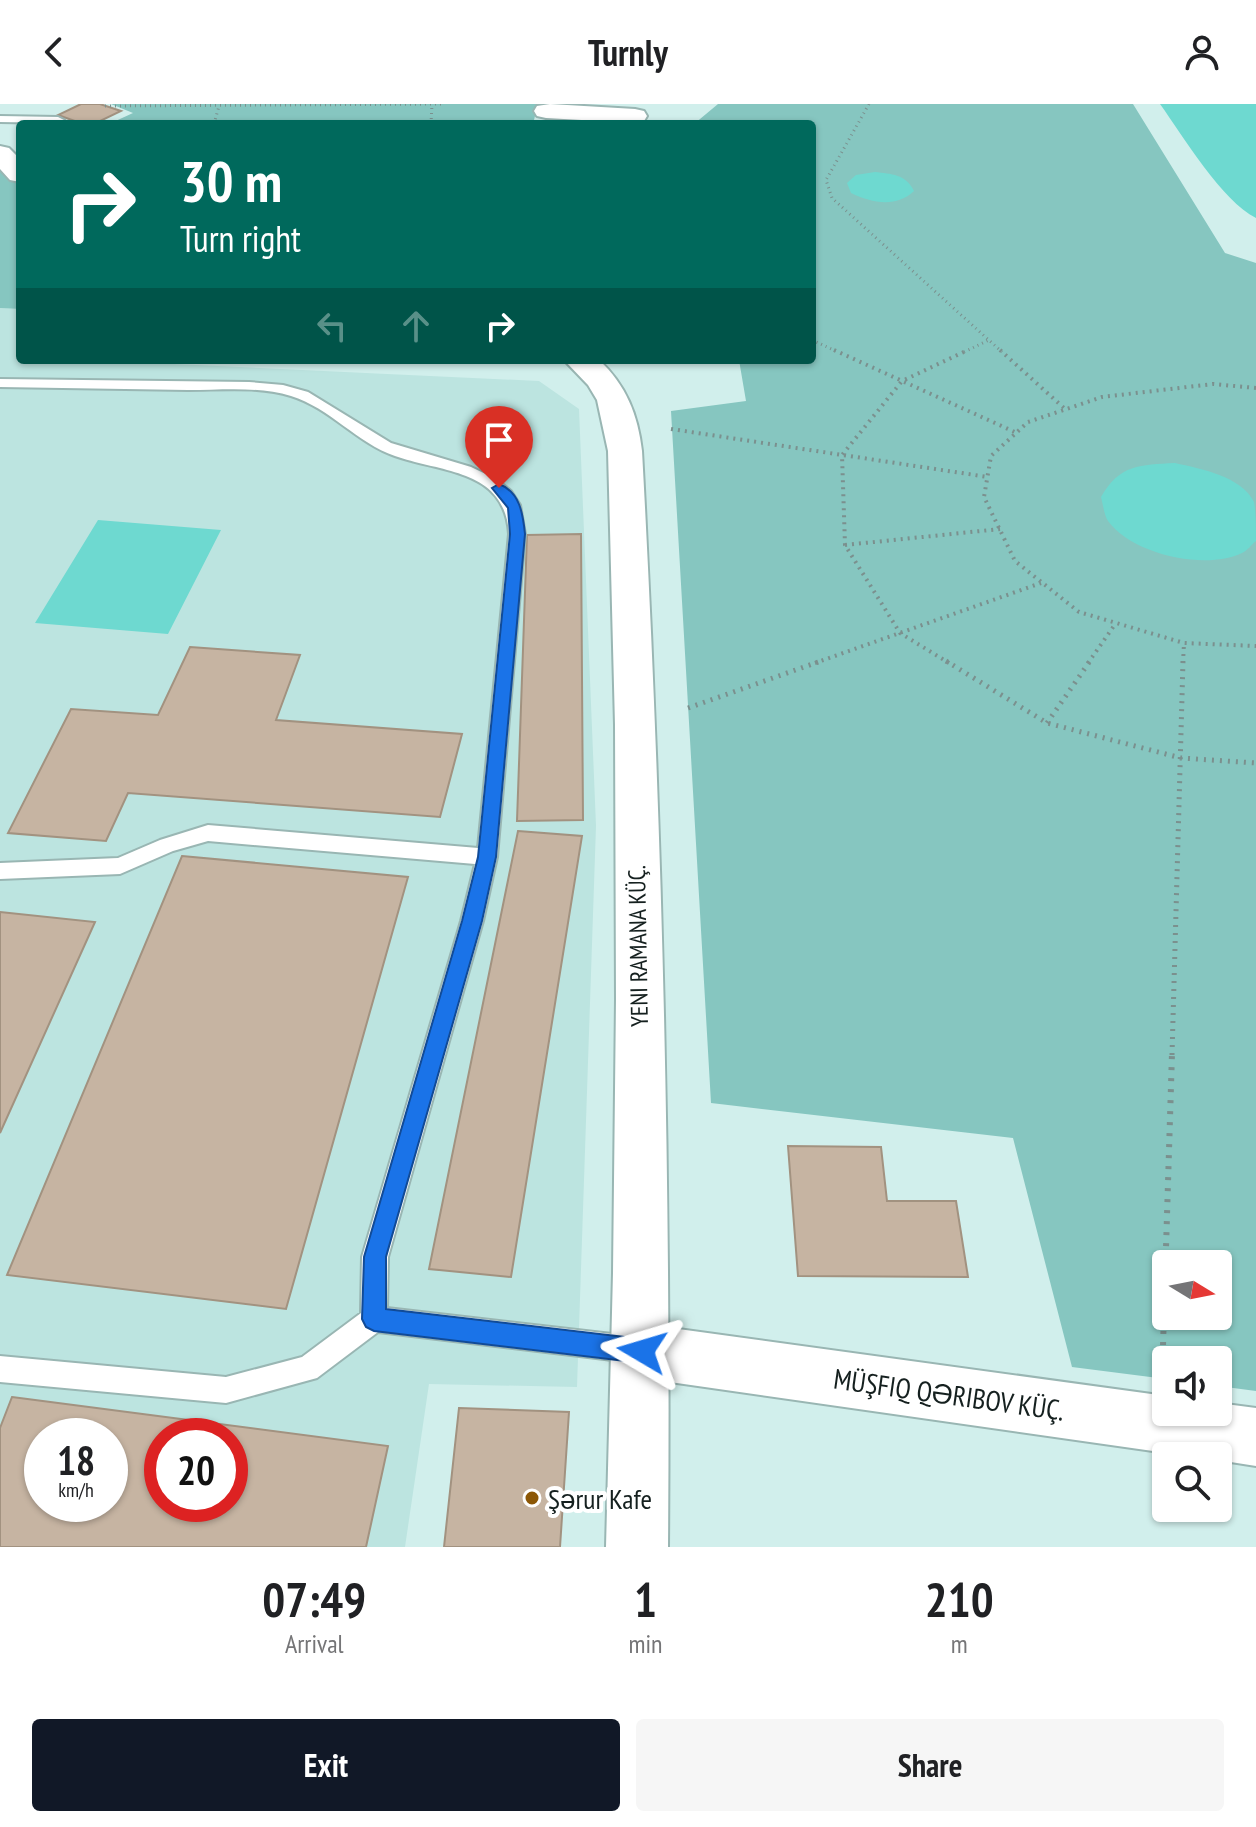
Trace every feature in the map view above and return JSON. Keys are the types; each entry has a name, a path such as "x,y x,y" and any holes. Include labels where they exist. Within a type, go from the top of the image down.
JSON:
{"street":[{"path":"545,113 635,116"},
{"path":"0,154 16,170"},
{"name":"YENI RAMANA KÜÇ.","path":"585,364 599,376 615,402 623,424 635,671 642,1351 637,1547"},
{"name":"MÜŞFIQ QƏRIBOV KÜÇ.","path":"642,1351 1256,1437"}],"lane":[{"path":"0,119 58,120"},
{"path":"0,383 282,389 304,396 356,430 396,451 460,470 499,488 515,507 517,534 487,857 472,921 375,1257 374,1319"},
{"path":"0,871 120,866 167,845 208,833 487,857"},
{"path":"0,1369 226,1390 308,1369 374,1319 642,1351"}],"path":[{"path":"105,106 442,104"},
{"path":"869,104 826,180 832,198 1066,410"},
{"path":"215,120 219,106"},
{"path":"989,340 902,381 842,455 845,545 900,633 1047,723 1181,758 1256,763"},
{"path":"816,342 1017,433"},
{"path":"1256,388 1197,386 1102,397 1028,422 991,456 984,497 1015,561 1079,612 1184,643 1256,646"},
{"path":"671,429 988,477"},
{"path":"845,545 1000,529"},
{"path":"688,708 1041,583"},
{"path":"1047,723 1116,623"},
{"path":"1163,1346 1184,643"}],"shaded area":[{"path":"111,104 538,104 534,120 118,120 133,113"},
{"path":"718,104 1133,104 1225,253 1256,263 1256,1391 1232,1388 1232,1346 1152,1346 1152,1377 1072,1367 1013,1138 711,1103 671,411 746,401 740,364 816,364 816,120 699,120"},
{"path":"1160,104 1256,104 1256,218 1243,210 1217,183"},
{"path":"0,168 16,182 16,309 0,308"},
{"path":"875,172 902,178 914,191 892,202 867,199 851,193 847,183 856,175"},
{"path":"0,308 16,309 16,364 174,364 539,381 579,409 596,826 577,1387 429,1384 405,1547 0,1547"},
{"path":"1175,463 1219,475 1248,493 1254,502 1256,541 1246,551 1209,560 1170,556 1134,542 1119,533 1108,521 1101,497 1116,478 1132,468"},
{"path":"98,520 221,530 168,634 35,623"}],"building":[{"path":"81,104 100,104 121,111 102,120 72,120 58,115"},
{"path":"581,534 583,820 517,821 527,535"},
{"path":"190,647 300,655 276,720 462,734 440,817 128,793 106,841 8,833 71,709 158,715"},
{"path":"518,831 582,836 511,1277 429,1269"},
{"path":"182,856 408,877 286,1309 7,1275"},
{"path":"0,912 95,922 0,1133"},
{"path":"788,1146 881,1147 887,1201 956,1201 968,1277 798,1276"},
{"path":"12,1397 173,1418 144,1418 144,1522 248,1522 248,1428 388,1446 366,1547 0,1547 0,1428"},
{"path":"459,1408 569,1412 560,1547 444,1547"}],"place":[{"name":"Şərur Kafe","path":"532,1498"}],"route":[{"path":"499,488 515,507 517,534 487,857 472,921 375,1257 374,1319 642,1351"}]}
